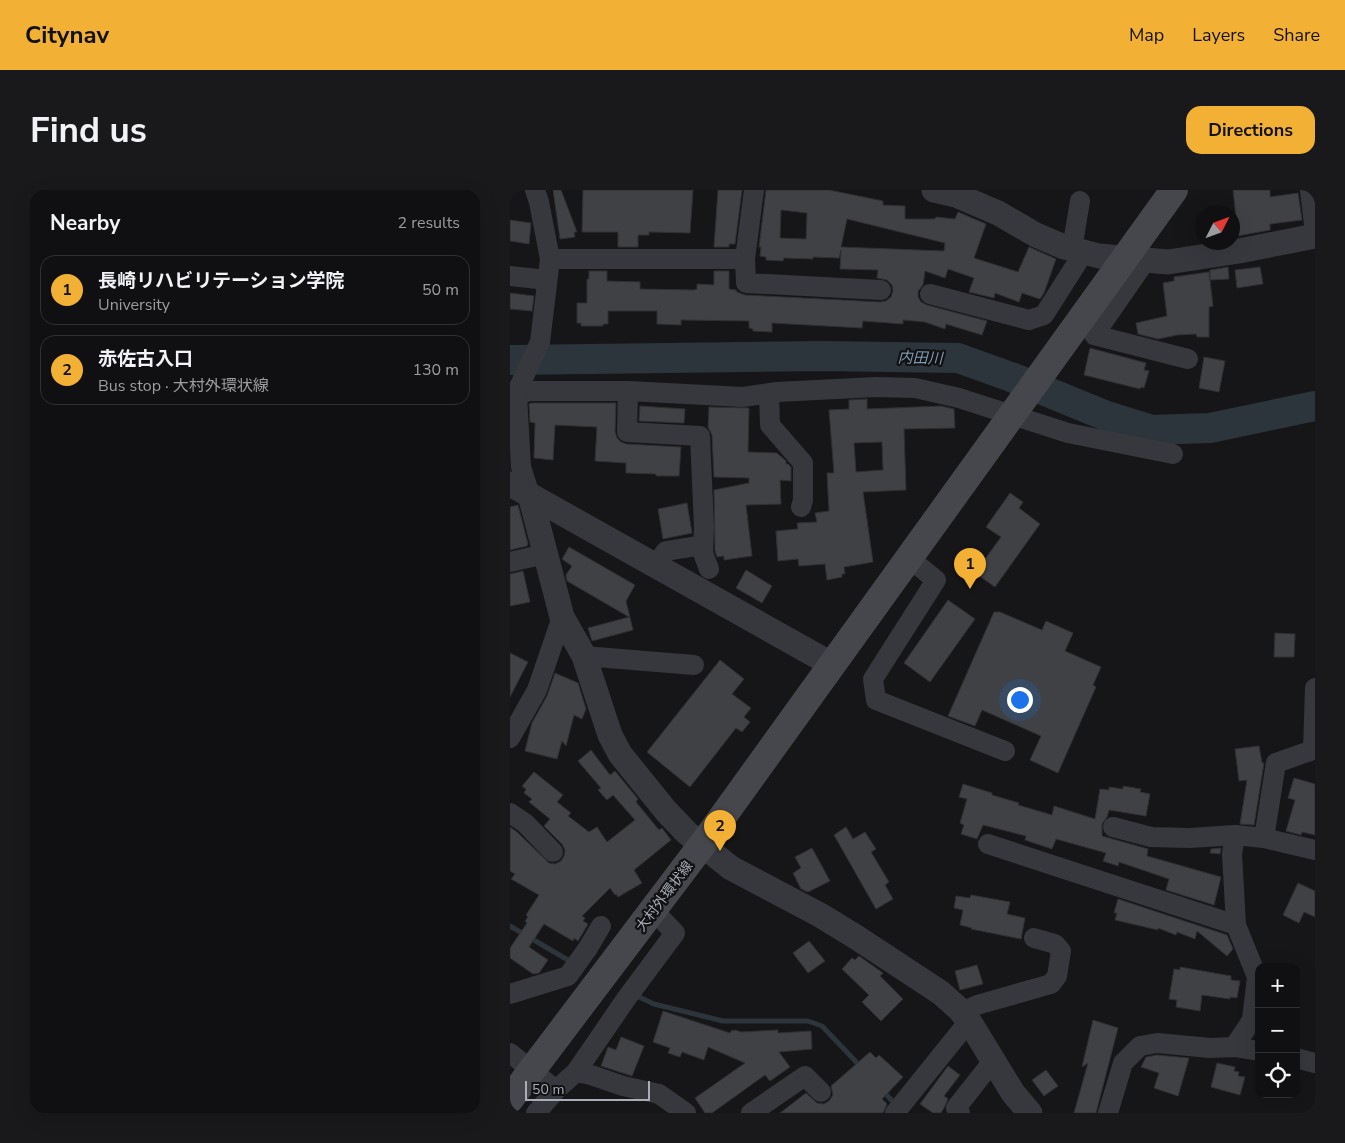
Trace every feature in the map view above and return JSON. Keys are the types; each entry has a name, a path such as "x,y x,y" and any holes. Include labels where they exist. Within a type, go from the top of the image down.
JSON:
{"main road":[{"name":"大村外環状線","path":"510,1099 714,830 831,664 992,445 1174,190"}],"street":[{"path":"535,190 550,259 540,342 518,391 520,489 545,554 562,618 584,656 610,735 620,754 666,811 687,833 731,868 820,915 941,993 965,1017 1013,1094 1030,1113"},
{"path":"754,190 745,259 746,283 881,290"},
{"path":"934,190 956,195 989,209 1036,235 1078,250 1099,256 1168,262 1239,251 1315,234 1310,190"},
{"path":"930,294 1029,320 1044,315 1078,250 1080,201"},
{"path":"550,259 745,259"},
{"path":"1146,260 1094,335 1170,345 1188,359"},
{"path":"510,276 547,280"},
{"path":"518,391 628,391 743,397 876,388 915,388 959,398 1068,433 1173,454"},
{"path":"628,391 627,432 700,436 704,527 703,552 709,569"},
{"path":"769,394 770,425 802,463 803,500 801,507"},
{"path":"520,489 831,664"},
{"path":"655,566 666,551 703,545"},
{"path":"510,562 545,554"},
{"path":"909,558 936,580 873,679 876,700 1005,751"},
{"path":"510,738 537,690 562,618"},
{"path":"584,656 694,665"},
{"path":"1264,838 1276,763 1313,750 1315,688"},
{"path":"510,813 525,823 553,852"},
{"path":"1113,827 1151,837 1190,838 1236,835 1264,838 1315,850"},
{"path":"1234,1047 1252,1020 1257,977 1236,925 1232,854 1236,835"},
{"path":"988,844 1236,925"},
{"path":"536,1113 556,1090 576,1072 626,999 675,933 654,910"},
{"path":"510,994 568,976 601,926"},
{"path":"895,1113 965,1017 977,1005 1051,984 1057,976 1061,951 1055,944 1034,938"},
{"path":"1108,1113 1123,1063 1140,1046 1157,1043 1210,1048 1234,1047 1255,1050"},
{"path":"510,1053 556,1090"},
{"path":"1300,1059 1315,1063"},
{"path":"957,1111 993,1061"},
{"path":"576,1072 658,1094 686,1113"},
{"path":"751,1113 805,1076 821,1092"}],"building":[{"path":"553,190 561,190 577,232 574,232 575,237 560,239"},
{"path":"583,190 693,190 690,233 649,232 649,235 638,235 638,247 618,247 618,232 582,232"},
{"path":"718,190 742,190 735,244 729,244 729,247 714,247"},
{"path":"766,190 829,190 883,201 883,205 905,206 905,219 935,219 936,217 955,219 958,212 986,224 974,258 1018,272 1029,247 1056,259 1040,299 1022,293 1019,302 995,293 994,298 969,292 974,278 948,269 945,278 925,271 923,285 918,291 918,297 921,302 987,321 982,335 946,324 945,329 925,322 903,320 903,324 863,321 862,328 772,323 772,332 753,331 753,329 749,328 749,321 681,320 681,325 657,324 657,311 608,311 608,324 603,324 603,326 581,326 581,323 577,323 577,303 587,303 589,271 607,271 607,281 640,282 640,289 694,290 697,289 697,284 714,285 714,271 729,271 729,289 736,290 745,295 880,302 886,301 891,297 892,285 887,280 877,278 878,270 840,269 841,250 839,258 784,258 783,261 766,260 766,257 760,256 761,247 759,247","holes":["781,210 807,213 806,239 780,238","847,219 945,243 944,251 841,247"]},
{"path":"1233,190 1270,190 1270,197 1298,193 1302,220 1270,224 1270,230 1240,236 1240,205 1235,205"},
{"path":"510,220 531,223 529,244 510,241"},
{"path":"1228,267 1229,279 1210,280 1210,270"},
{"path":"1260,267 1263,284 1237,288 1235,270"},
{"path":"1209,272 1213,306 1209,307 1209,337 1197,337 1196,334 1158,339 1138,334 1136,323 1167,316 1163,283 1174,281 1174,277"},
{"path":"510,293 534,296 532,311 510,309"},
{"path":"1090,348 1146,363 1144,370 1149,371 1144,388 1141,387 1140,389 1084,375"},
{"path":"1204,357 1225,361 1219,392 1199,388"},
{"path":"867,399 867,409 941,406 954,409 955,428 904,429 906,490 863,492 873,562 844,567 845,574 842,574 842,577 827,580 825,564 799,566 798,559 778,561 776,531 798,529 797,523 817,522 815,513 829,511 827,473 834,473 829,410 849,409 849,400","holes":["882,442 883,470 856,472 854,443"]},
{"path":"616,403 615,432 617,438 626,444 681,447 679,476 626,473 626,463 595,461 597,427 555,425 553,460 534,458 535,423 530,422 529,404"},
{"path":"640,406 685,409 684,423 639,421"},
{"path":"709,407 749,408 748,452 777,453 791,467 791,481 780,480 781,504 746,505 752,556 724,560 724,556 717,557 715,551 714,490 749,483 749,478 714,477 712,435 708,427"},
{"path":"1010,493 1023,502 1019,508 1040,524 995,587 975,573 1001,537 986,527"},
{"path":"687,503 692,533 663,539 658,509"},
{"path":"518,505 528,544 527,546 510,550 510,507"},
{"path":"569,547 635,585 626,601 633,630 592,641 588,628 629,617 567,581 566,575 572,566 562,559"},
{"path":"746,570 772,586 762,603 736,588"},
{"path":"523,571 530,602 510,606 510,574"},
{"path":"948,600 975,619 930,682 904,663"},
{"path":"994,612 1000,612 1042,630 1046,621 1073,633 1065,651 1101,667 1093,685 1096,687 1058,773 1030,760 1041,736 982,710 975,726 948,716"},
{"path":"1275,633 1295,634 1294,657 1274,657"},
{"path":"510,653 528,662 510,697"},
{"path":"720,660 744,679 732,694 751,708 744,717 750,722 742,732 736,728 690,787 647,752"},
{"path":"555,673 578,683 586,709 582,719 574,715 566,746 562,741 557,759 525,751 532,723 547,696"},
{"path":"1259,746 1262,763 1264,763 1254,825 1240,824 1247,780 1239,781 1235,749"},
{"path":"591,750 610,775 615,771 638,799 636,802 659,830 662,828 671,840 634,870 642,883 618,897 610,888 582,916 585,918 583,921 588,924 578,941 574,938 573,941 544,924 529,947 548,960 539,973 533,974 510,958 510,948 527,923 525,921 528,917 526,915 539,895 511,879 515,874 510,871 510,827 549,863 555,864 561,861 565,850 562,844 544,826 550,819 529,802 532,799 524,793 526,789 522,786 534,772 563,795 557,802 571,813 568,816 589,832 597,827 607,842 635,820 613,795 607,800 598,790 601,788 578,761"},
{"path":"1294,778 1315,784 1315,835 1302,832 1301,835 1286,831 1295,800 1288,798"},
{"path":"963,784 1019,803 1018,805 1052,815 1054,806 1095,819 1100,789 1109,790 1109,787 1123,789 1123,786 1141,789 1140,792 1150,794 1146,816 1109,810 1102,824 1102,836 1148,849 1147,856 1221,877 1214,905 1166,890 1169,879 1119,862 1118,866 1103,861 1106,853 1056,839 1052,849 1025,840 1026,836 983,825 977,839 961,834 964,825 960,823 967,799 959,797"},
{"path":"846,827 853,839 865,832 876,849 871,852 889,882 885,885 893,899 876,909 834,835"},
{"path":"812,848 830,881 808,892 801,889 793,873 801,868 795,857"},
{"path":"1221,848 1220,854 1210,853 1211,849"},
{"path":"1298,883 1315,891 1315,917 1304,912 1299,923 1283,915"},
{"path":"971,895 1010,902 1007,914 1025,918 1021,939 960,925 963,910 954,908 956,896 970,898"},
{"path":"1118,899 1227,935 1233,949 1227,956 1197,931 1195,939 1177,932 1176,935 1158,928 1158,930 1115,920 1117,913 1114,913"},
{"path":"809,941 825,961 808,973 793,953"},
{"path":"859,956 883,973 880,976 903,999 881,1021 862,1002 869,995 842,969 852,958 855,960"},
{"path":"977,965 983,984 960,990 955,971"},
{"path":"1180,967 1231,976 1231,980 1240,981 1237,998 1230,997 1230,999 1202,995 1200,1011 1176,1007 1177,1000 1169,999 1174,969 1180,970"},
{"path":"663,1011 730,1033 732,1030 741,1032 778,1030 778,1033 811,1031 812,1049 779,1052 790,1067 770,1081 765,1075 712,1113 705,1113 695,1098 745,1063 708,1047 704,1060 682,1052 680,1057 668,1053 670,1048 653,1042"},
{"path":"1093,1020 1118,1028 1096,1113 1074,1113 1088,1063 1082,1067"},
{"path":"621,1037 644,1046 632,1076 601,1066 608,1047 616,1050"},
{"path":"870,1052 876,1058 879,1055 903,1077 882,1099 887,1104 883,1113 780,1113 806,1093 817,1103 824,1104 829,1101 833,1095 831,1086"},
{"path":"1157,1055 1189,1058 1178,1096 1154,1088 1159,1073 1141,1067 1146,1057"},
{"path":"1217,1063 1235,1067 1234,1071 1239,1072 1238,1076 1245,1077 1240,1095 1211,1087"},
{"path":"948,1066 960,1075 944,1096 948,1099 941,1113 933,1113 920,1104"},
{"path":"1046,1070 1058,1086 1044,1096 1032,1080"}],"waterway":[{"name":"内田川","path":"510,360 822,356 958,358 1011,377 1104,415 1152,430 1210,428 1315,406"},
{"path":"510,926 573,963"},
{"path":"637,996 654,1004 723,1021 808,1021 822,1026 862,1068"},
{"path":"883,1091 896,1105"}],"place":[{"name":"長崎リハビリテーション学院","path":"970,589"},
{"name":"赤佐古入口","path":"720,851"}]}
